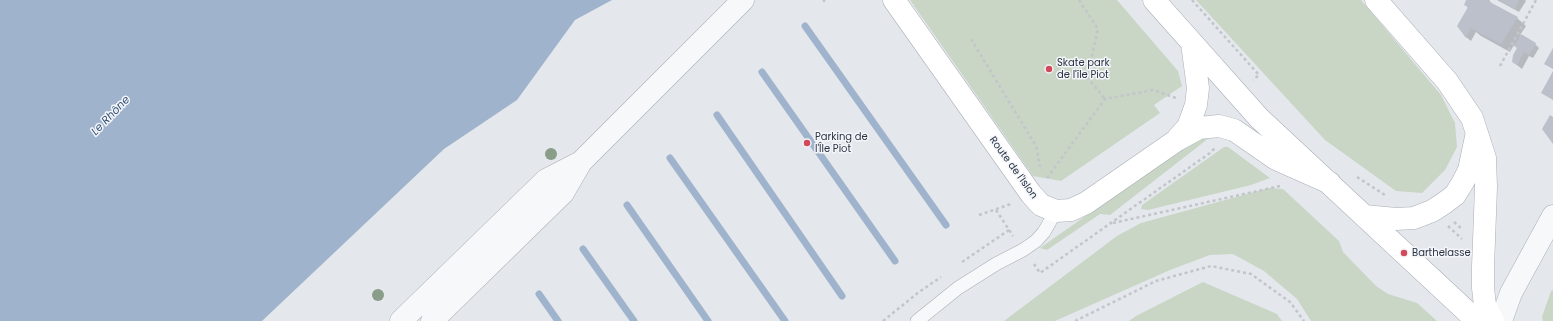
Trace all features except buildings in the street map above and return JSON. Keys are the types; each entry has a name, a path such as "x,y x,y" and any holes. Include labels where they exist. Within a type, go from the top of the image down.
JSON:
{"main road":[{"name":"Route de l'Islon","path":"894,0 1037,189 1041,205 1056,211"},
{"path":"1154,0 1259,118 1478,321"},
{"path":"1376,0 1447,81 1472,118 1485,158 1486,180 1483,288 1485,305 1494,321"},
{"path":"1177,140 1188,127 1196,105 1198,88 1192,43"},
{"path":"1056,211 1071,210 1086,203 1177,140 1199,128 1219,126 1234,130 1276,159 1330,183"},
{"path":"1364,216 1396,219 1414,218 1432,211 1443,204 1455,195 1469,170 1477,132"}],"street":[{"path":"432,321 563,193 581,162 743,0"},
{"path":"401,321 546,180 581,162"},
{"path":"1501,321 1511,293 1553,216"}],"lane":[{"path":"917,321 958,288 1036,241 1044,232 1056,211"}],"path":[{"path":"1079,0 1098,29 1087,77 1105,99"},
{"path":"1192,0 1259,75 1253,81 1258,86"},
{"path":"1500,66 1536,0"},
{"path":"971,39 1036,146 1037,189"},
{"path":"979,215 1011,204 1037,189 1105,99 1153,90 1180,100"},
{"path":"1033,262 1040,272 1210,153 1218,144"},
{"path":"1356,176 1391,197"},
{"path":"1110,223 1286,184"},
{"path":"996,210 1015,238"},
{"path":"1075,321 1156,281 1211,266 1251,274 1290,302 1304,321"}],"green space":[{"path":"910,0 1117,0 1178,71 1182,86 1154,105 1160,113 1061,181 1033,176"},
{"path":"1196,0 1361,0 1441,95 1455,123 1457,147 1445,170 1422,193 1396,191 1325,140"},
{"path":"1209,138 1110,215 1100,214 1047,250 1040,248 1194,140"},
{"path":"1224,147 1228,147 1270,178 1251,185 1148,210 1141,209 1142,205"},
{"path":"1269,188 1283,189 1339,241 1343,252 1376,286 1388,294 1417,303 1437,321 1311,321 1297,299 1264,271 1233,254 1210,255 1170,270 1055,321 1004,321 1117,236 1141,223"},
{"path":"1203,282 1277,314 1282,321 1129,321"},
{"path":"1553,290 1553,321 1543,321 1542,317 1551,291"}],"water":[{"name":"Le Rhône","path":"0,0 612,0 575,20 517,100 444,149 262,321 0,321"}],"waterway":[{"path":"805,26 946,225"},
{"path":"762,72 895,261"},
{"path":"717,115 842,296"},
{"path":"670,158 785,321"},
{"path":"627,205 708,321"},
{"path":"583,249 634,321"},
{"path":"539,294 558,321"}],"place":[{"name":"Skate park de l'île Piot","path":"1049,69"},
{"name":"Parking de l'Île Piot","path":"807,143"},
{"name":"Barthelasse","path":"1404,253"}]}
